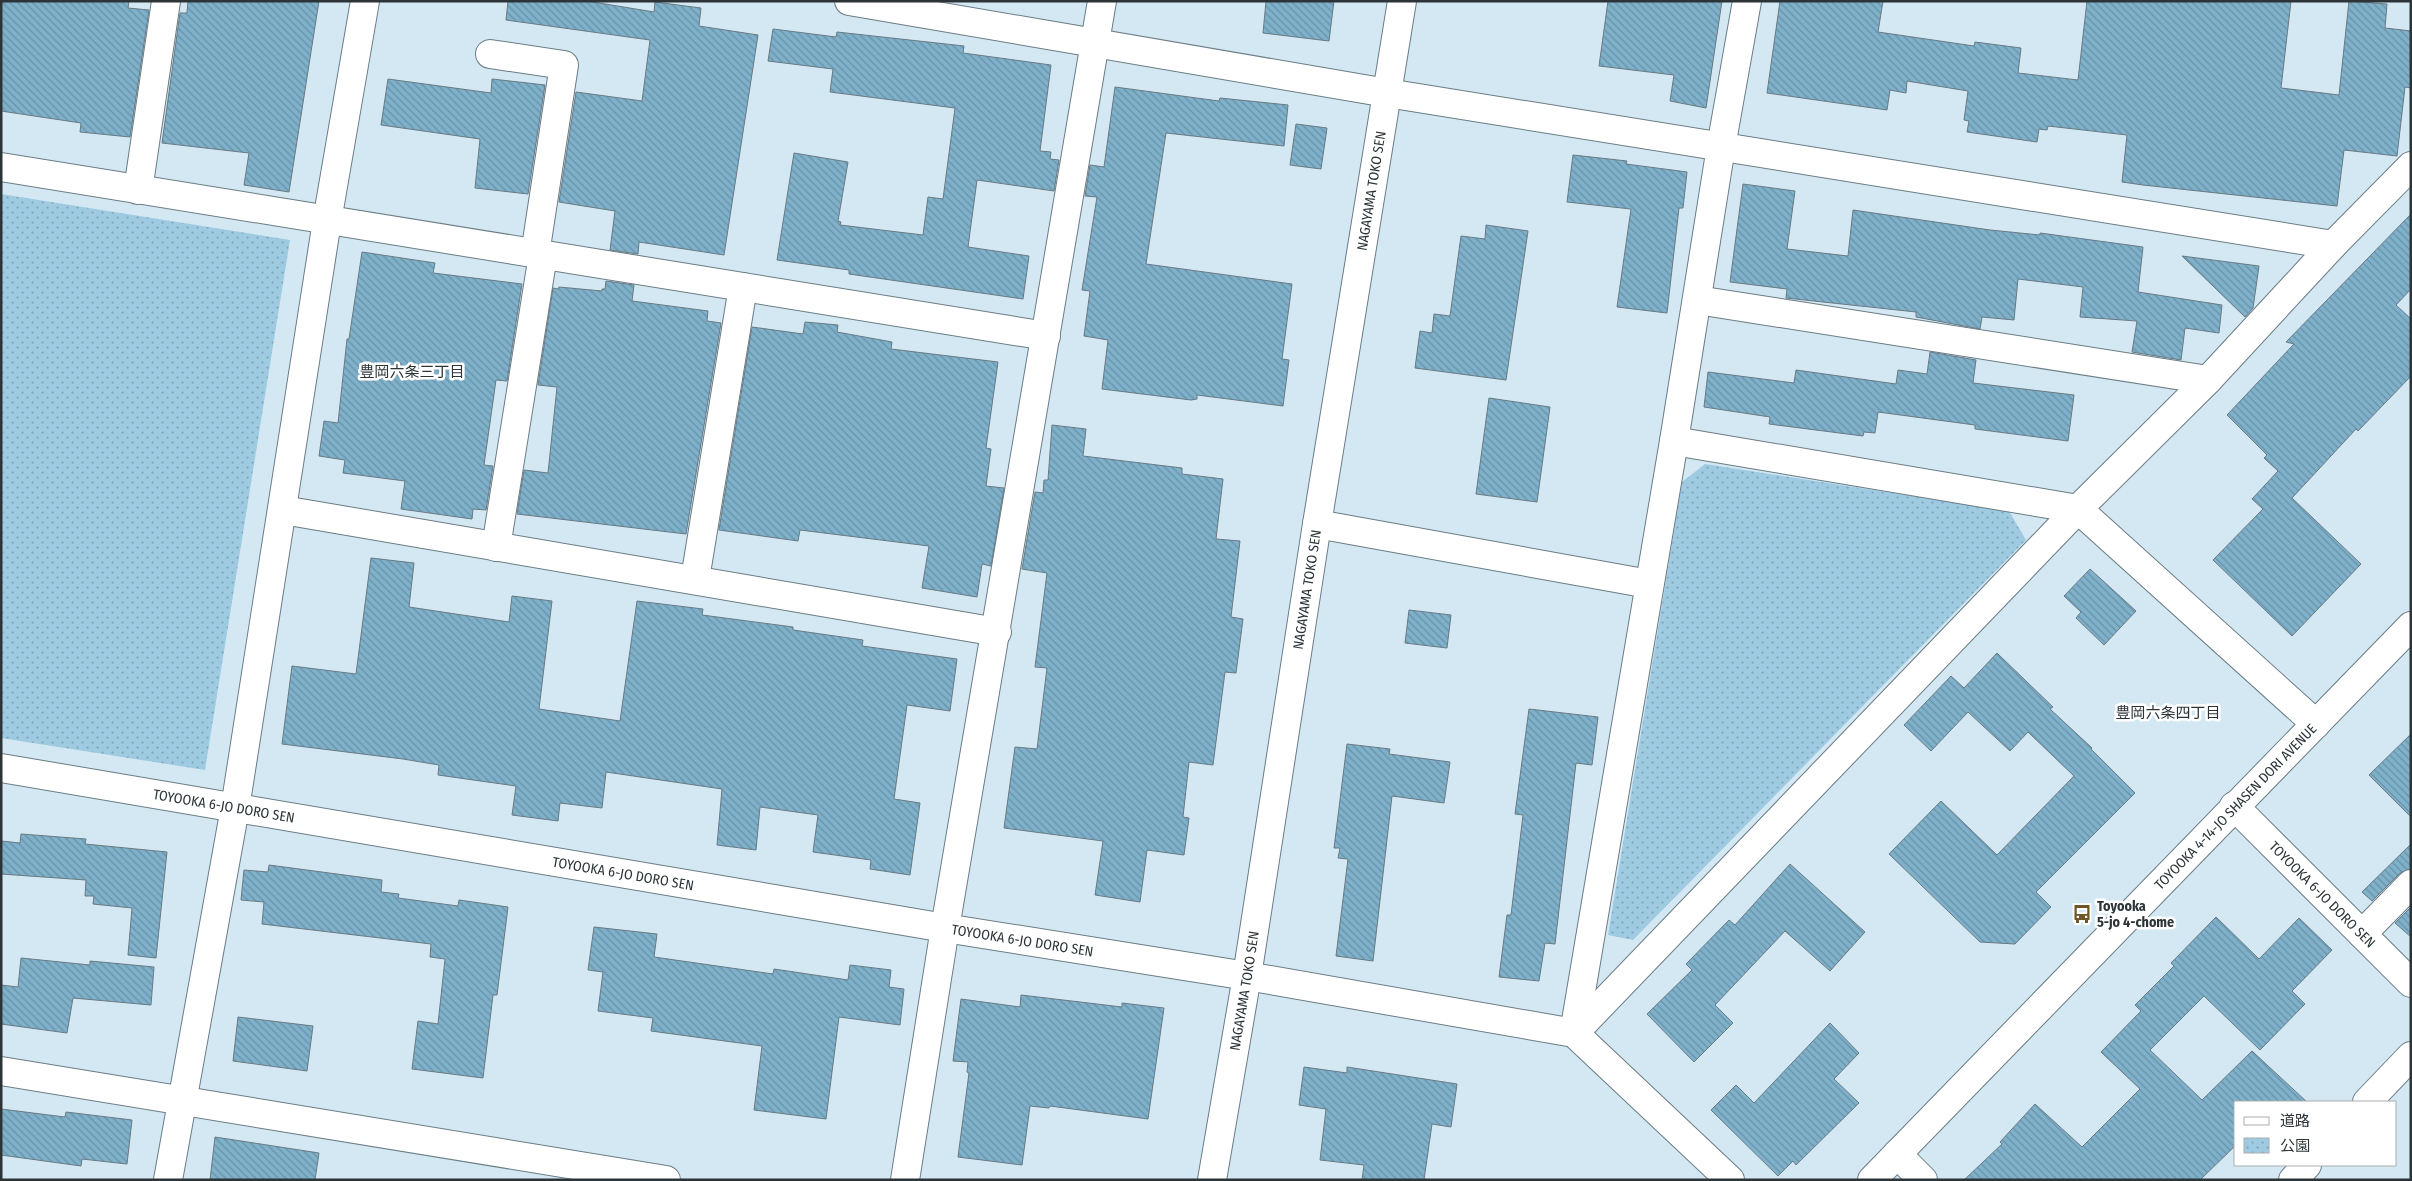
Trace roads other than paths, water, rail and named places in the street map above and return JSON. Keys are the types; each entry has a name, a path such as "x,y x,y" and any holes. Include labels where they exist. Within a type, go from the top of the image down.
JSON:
{"street":[{"path":"138,190 166,1"},
{"path":"168,1180 235,808 327,221 365,1"},
{"path":"849,1 1387,93 2333,245"},
{"path":"905,1180 945,928 997,632 1102,1"},
{"name":"NAGAYAMA TOKO SEN","path":"1212,1180 1247,976 1317,524 1402,1"},
{"path":"1574,1033 1674,441 1721,147 1747,1"},
{"path":"490,54 564,65 539,255 496,546"},
{"path":"1574,1033 2078,509 2208,380 2333,245 2411,166"},
{"path":"1,167 1046,336"},
{"path":"695,579 742,287"},
{"path":"1696,300 2208,380"},
{"path":"1674,441 2078,509 2316,724"},
{"path":"283,510 997,632"},
{"path":"1317,524 1649,584"},
{"name":"TOYOOKA 4-14-JO SHASEN DORI AVENUE","path":"1872,1180 2411,626"},
{"name":"TOYOOKA 6-JO DORO SEN","path":"1,768 945,928 1247,976 1574,1033"},
{"name":"TOYOOKA 6-JO DORO SEN","path":"2234,806 2411,983"},
{"path":"2362,934 2411,884"},
{"path":"1574,1033 1730,1180"},
{"path":"2367,1101 2411,1056"},
{"path":"1,1071 666,1180"},
{"path":"1897,1154 1923,1180"},
{"path":"2293,1180 2306,1166"}],"place":[{"name":"Toyooka 5-jo 4-chome","path":"2082,914"}],"district":[{"name":"豊岡六条三丁目","path":"412,372"},
{"name":"豊岡六条四丁目","path":"2168,713"}]}
